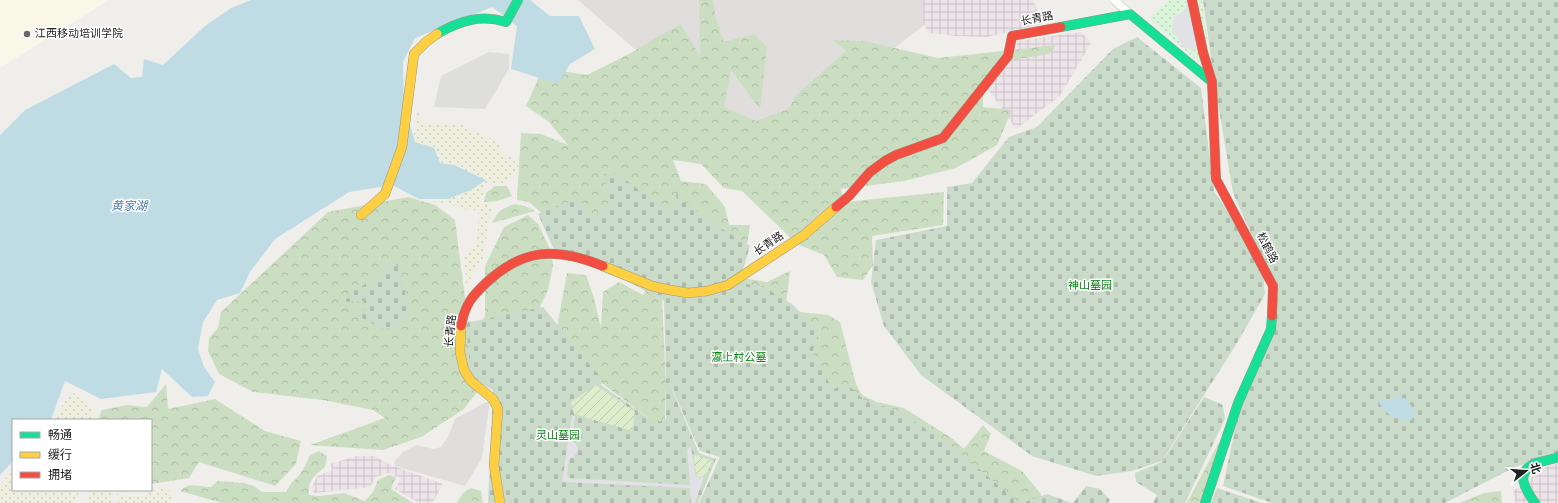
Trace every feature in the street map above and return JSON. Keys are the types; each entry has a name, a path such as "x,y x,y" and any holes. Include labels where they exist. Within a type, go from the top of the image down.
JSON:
{"street":[{"path":"361,215 385,194 402,147 414,54 419,47 432,37 466,21 478,18 494,18 506,22 518,0"},
{"path":"1114,0 1212,82"},
{"name":"松鹤路","path":"1192,0 1202,52 1212,82 1216,179 1273,286 1271,330 1238,403 1205,503"},
{"name":"长青路","path":"500,503 494,470 498,409 490,395 474,384 467,376 462,365 460,352 462,319 467,303 489,279 502,269 532,255 567,255 579,257 642,284 664,290 685,292 715,290 728,285 804,235 849,196 870,172 885,161 896,154 924,146 943,138 1008,56 1012,36 1130,14"},
{"path":"1535,503 1522,483 1523,475 1528,468 1536,463 1558,457"}],"shaded area":[{"name":"江西移动培训学院","path":"0,0 109,0 0,68"},
{"path":"578,0 971,0 953,3 785,132 717,120"},
{"path":"923,0 1033,0 1042,24 987,37 928,33 922,20"},
{"path":"1186,0 1192,0 1203,52 1182,47 1177,36 1172,32 1172,24 1175,16 1186,10"},
{"path":"1081,32 1091,43 1060,96 1016,129 988,89 1018,41"},
{"path":"489,52 509,54 509,69 485,109 434,107 441,76"},
{"path":"490,400 482,458 465,486 395,466 394,462 403,452 417,445 433,449 441,447 448,437 455,419"},
{"path":"572,416 575,416 572,440 578,447 578,451 574,457 569,459 567,475 569,478 690,485 687,449 691,447 696,478 704,477 695,503 691,503 690,488 562,482"},
{"path":"356,456 375,456 386,463 443,484 433,502 430,503 419,503 395,489 401,478 388,473 376,477 370,487 314,493 311,489 317,476 332,470 330,464"},
{"path":"1558,459 1558,503 1516,503 1513,491"}],"green space":[{"path":"699,0 713,0 716,19 724,42 754,34 767,47 760,109 731,70 724,107 756,121 788,109 796,95 846,51 833,40 864,41 938,58 1056,45 1049,54 1004,61 983,84 983,107 1012,110 997,145 956,168 904,181 841,189 844,202 944,192 943,225 872,236 873,265 863,280 837,277 824,255 797,244 742,191 724,188 701,164 673,160 681,181 706,184 725,207 729,225 750,225 746,251 737,277 767,282 790,271 786,304 662,298 666,384 665,418 661,421 653,421 604,385 582,357 556,332 567,273 586,275 594,298 601,328 603,292 619,282 643,295 660,269 552,222 529,202 517,200 521,133 541,134 568,145 549,122 526,106 543,68 587,75 629,54 669,30 681,25 700,56"},
{"path":"1169,0 1202,0 1211,72 1148,19"},
{"path":"1203,0 1558,0 1558,453 1515,467 1445,503 1272,503 1223,486 1239,410 1278,294 1233,193 1213,73"},
{"name":"神山墓园","path":"1137,37 1201,88 1214,191 1249,244 1263,271 1265,294 1237,343 1162,461 1132,471 1096,476 1032,456 921,375 884,326 871,282 876,240 947,226 947,187 972,183 1009,137 1037,127 1113,49"},
{"path":"417,110 423,123 460,124 499,142 500,151 505,155 513,157 518,162 519,169 516,175 503,183 490,184 486,188 482,197 481,203 492,204 483,260 475,267 467,292 464,257 477,241 479,214 473,209 462,210 448,203 435,202 416,190 410,164"},
{"name":"瀛上村公墓","path":"604,174 617,174 669,211 678,201 675,192 709,221 750,246 739,283 763,286 793,305 819,331 812,353 833,389 847,384 864,400 896,410 944,440 1020,503 699,503 720,457 700,451 666,375 664,301 631,283 555,252 538,214 579,199 588,212 596,216 610,203"},
{"path":"495,186 507,186 512,196 497,201 484,202 486,193"},
{"path":"408,197 435,205 455,220 468,321 481,323 485,316 485,266 504,227 528,215 538,224 551,251 553,265 548,290 535,317 464,409 421,437 383,450 310,445 385,418 373,410 323,400 253,392 219,374 208,351 209,338 218,328 221,312 328,212"},
{"path":"515,204 525,206 535,211 492,223 501,210"},
{"path":"393,262 400,269 409,312 399,325 384,330 357,315 360,311 368,307 363,301 342,302 350,292 372,281 386,266"},
{"name":"灵山墓园","path":"543,307 603,381 601,385 653,421 661,421 666,418 666,375 699,453 716,459 698,503 488,503 493,390 471,378 466,323"},
{"path":"800,312 828,315 840,322 856,384 862,395 877,402 904,408 953,439 964,449 983,425 991,434 984,451 1022,471 1041,494 1042,501 1046,503 706,503 809,352 814,332"},
{"path":"166,384 168,409 215,399 265,431 301,441 296,464 275,486 199,462 189,478 152,484 152,419 98,419 102,410 127,405 147,407"},
{"path":"596,385 635,412 632,431 574,414 571,402"},
{"path":"74,393 95,408 91,419 56,419 64,402"},
{"path":"1204,397 1223,405 1225,419 1185,503 1153,503 1157,495 1136,482 1135,473 1162,462"},
{"path":"1225,431 1202,503 1187,503"},
{"path":"319,451 327,456 325,467 312,479 309,486 309,495 320,496 344,493 365,501 373,492 378,480 389,475 396,477 391,489 413,503 222,503 180,491 191,485 211,487 218,481 244,483 254,486 262,492 287,492 291,484 307,463 310,455"},
{"path":"693,454 712,461 706,476 697,478"},
{"path":"12,472 12,491 79,491 76,503 0,503 0,484"},
{"path":"161,486 170,490 173,503 118,503 117,494 142,497"},
{"path":"1086,486 1100,489 1110,500 1108,503 1073,503"},
{"path":"471,488 481,491 483,503 457,503 463,493"},
{"path":"1217,488 1262,503 1211,503"},
{"path":"89,491 112,492 112,503 87,503"},
{"path":"1501,491 1502,503 1459,503 1484,493"},
{"path":"1047,494 1072,503 1022,503"}],"water":[{"name":"黄家湖","path":"251,0 530,0 550,16 579,16 595,49 570,64 558,84 511,69 517,26 492,7 415,38 403,62 404,105 415,142 434,148 440,163 454,165 486,180 471,190 448,199 419,199 392,185 349,192 275,239 250,272 240,293 217,300 203,322 198,349 204,367 215,382 208,396 192,397 162,369 156,392 101,399 65,381 51,419 12,419 12,462 0,475 0,135 25,110 114,64 131,78 142,77 144,59 163,65 205,26 231,8"},
{"path":"1375,397 1384,401 1396,398 1405,398 1416,412 1411,420 1393,417"}],"traffic: fast":[{"path":"437,34 445,29 470,20 488,19 506,22 518,0"},
{"path":"1061,27 1130,14 1212,82"},
{"path":"1205,503 1238,403 1271,329 1272,316"},
{"path":"1535,503 1525,487 1523,476 1525,471 1536,463 1558,457"}],"traffic: slow":[{"path":"361,215 385,194 402,147 414,54 437,34"},
{"path":"603,266 652,286 688,293 707,291 728,285 804,235 836,207"},
{"path":"461,326 460,352 464,370 471,381 493,399 498,409 494,465 500,503"}],"traffic: jam":[{"path":"1192,0 1203,52 1212,82 1216,179 1273,286 1272,316"},
{"path":"836,207 849,196 870,172 885,161 896,155 943,138 1008,56 1012,36 1061,27"},
{"path":"461,326 464,312 477,292 487,282 514,262 542,254 556,254 571,256 603,266"}],"place":[{"name":"江西移动培训学院","path":"27,34"}]}
